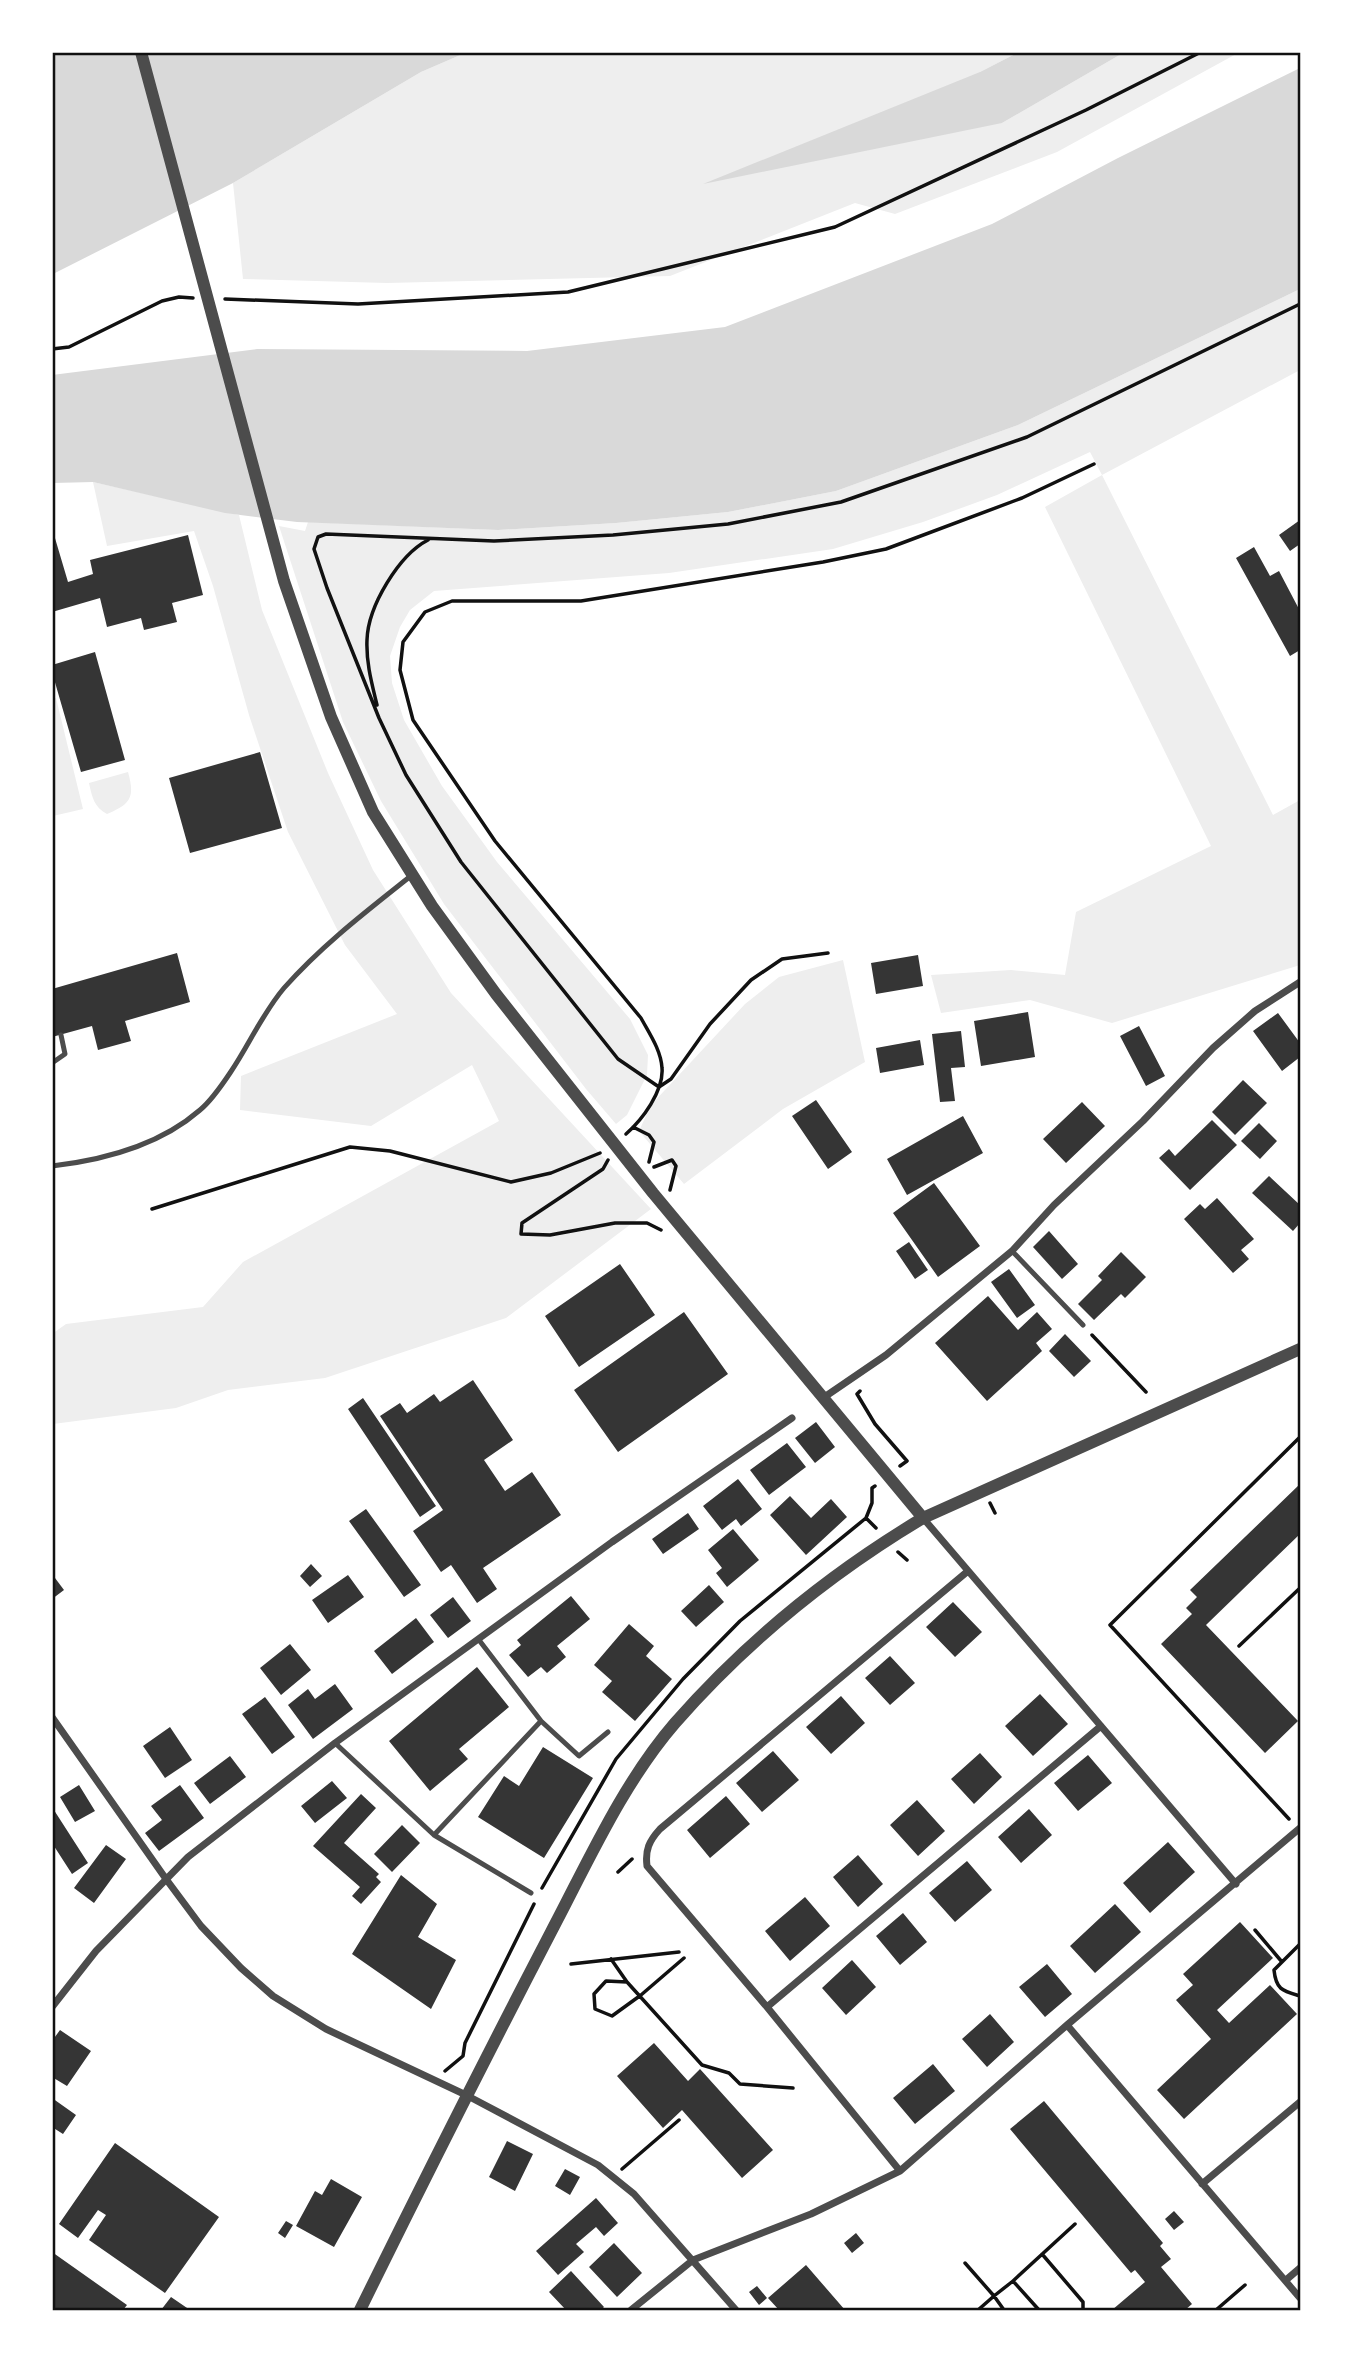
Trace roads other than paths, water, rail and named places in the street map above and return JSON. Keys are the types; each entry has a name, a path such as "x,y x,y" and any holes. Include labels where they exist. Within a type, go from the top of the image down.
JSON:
{"street":[{"path":"141,52 284,582 331,717 373,812 432,906 496,994 653,1193 923,1518 1236,1884"},
{"path":"823,1398 886,1355 1012,1251 1213,1048 1255,1012 1300,982"},
{"path":"360,2311 466,2095 622,1796 674,1724 751,1646 798,1604 877,1546 923,1518 1300,1349"},
{"path":"52,2007 96,1951 188,1857 335,1743 612,1542 792,1418"},
{"path":"900,2171 767,2007 647,1866 646,1853 650,1839 670,1820 968,1571"},
{"path":"52,1717 201,1926 241,1968 273,1996 326,2029 466,2095 598,2165 634,2194 736,2311"},
{"path":"767,2007 1101,1727"},
{"path":"631,2311 693,2260 811,2214 900,2171 1067,2025 1236,1884 1298,1827"},
{"path":"1067,2025 1300,2298"},
{"path":"1202,2184 1300,2102"},
{"path":"1286,2280 1300,2267"}],"lane":[{"path":"52,1166 86,1162 142,1144 176,1129 202,1109 230,1073 266,1010 285,986 345,929 413,875"},
{"path":"52,1063 65,1054 61,1035"},
{"path":"1012,1251 1083,1325"},
{"path":"479,1640 541,1721 579,1756 608,1732"},
{"path":"434,1835 541,1721"},
{"path":"335,1743 434,1835 531,1892"}]}
